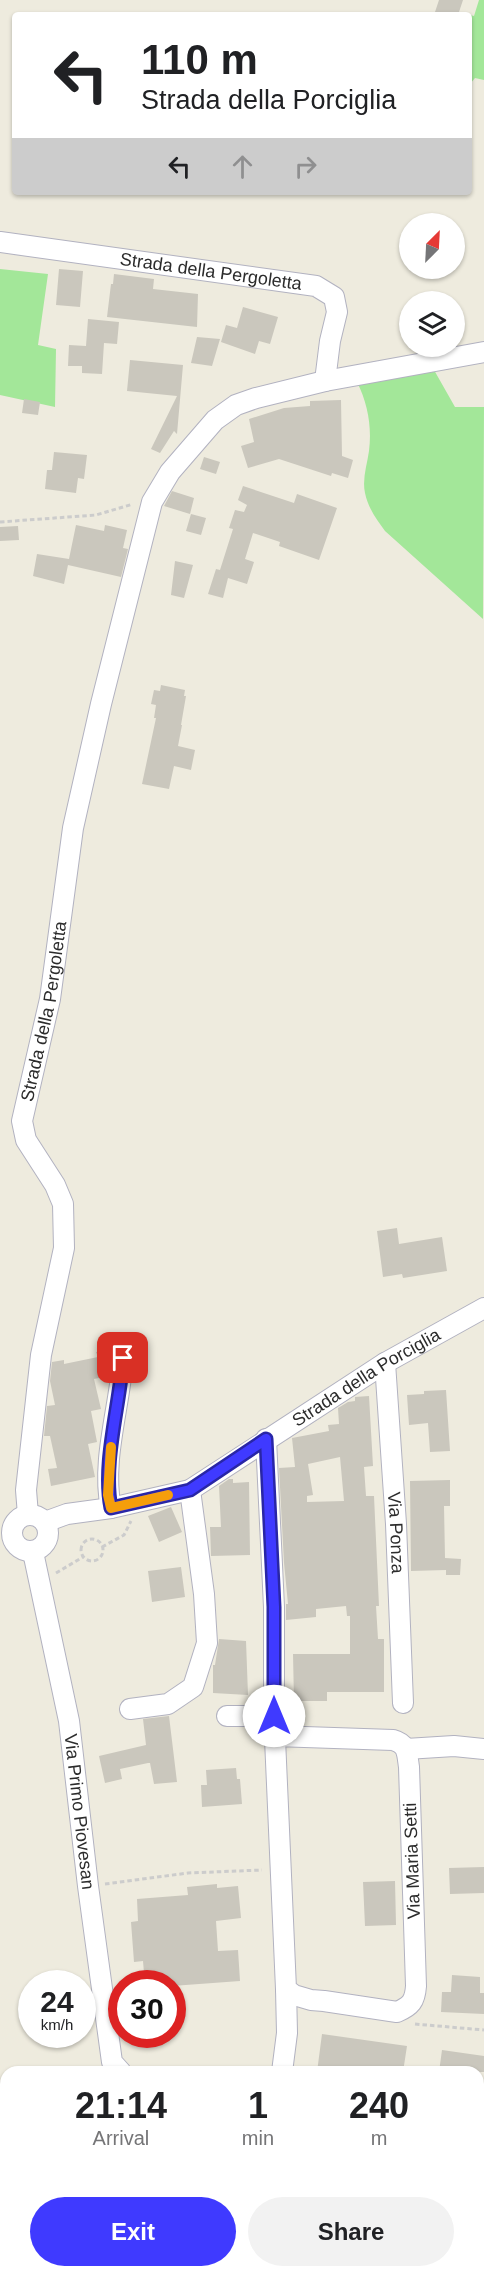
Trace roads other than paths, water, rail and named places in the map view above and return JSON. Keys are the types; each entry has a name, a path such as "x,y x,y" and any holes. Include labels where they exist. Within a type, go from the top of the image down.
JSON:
{"street":[{"name":"Strada della Pergoletta","path":"0,242 316,286 334,297 337,312 330,341 325,381"},
{"name":"Strada della Pergoletta","path":"36,1519 26,1490 41,1355 64,1248 63,1203 55,1185 26,1140 22,1121 50,999 73,828 108,673 152,502 170,472 200,436 215,420 236,405 325,381 484,352"},
{"name":"Strada della Porciglia","path":"36,1519 120,1506 190,1490 386,1363 484,1308"},
{"path":"120,1506 108,1495 112,1441 123,1358"},
{"name":"Via Ponza","path":"386,1363 396,1524 403,1703"},
{"path":"266,1439 274,1607 274,1716 286,1989 287,2033 283,2066"},
{"path":"130,1709 168,1704 193,1687 207,1643 204,1594 190,1490"},
{"path":"36,1519 48,1531 47,1541 42,1547 33,1552 20,1548 6,1538 16,1522 36,1519"},
{"name":"Via Primo Piovesan","path":"33,1552 69,1721 88,1886 112,2062 116,2066"},
{"path":"227,1716 274,1716"},
{"path":"275,1736 393,1740 404,1744 406,1749 454,1746 484,1749"},
{"name":"Via Maria Setti","path":"286,1989 294,1995 311,2000 397,2012 411,2004 416,1997 406,1749"},
{"path":"287,2033 301,2006 311,2000"}]}
